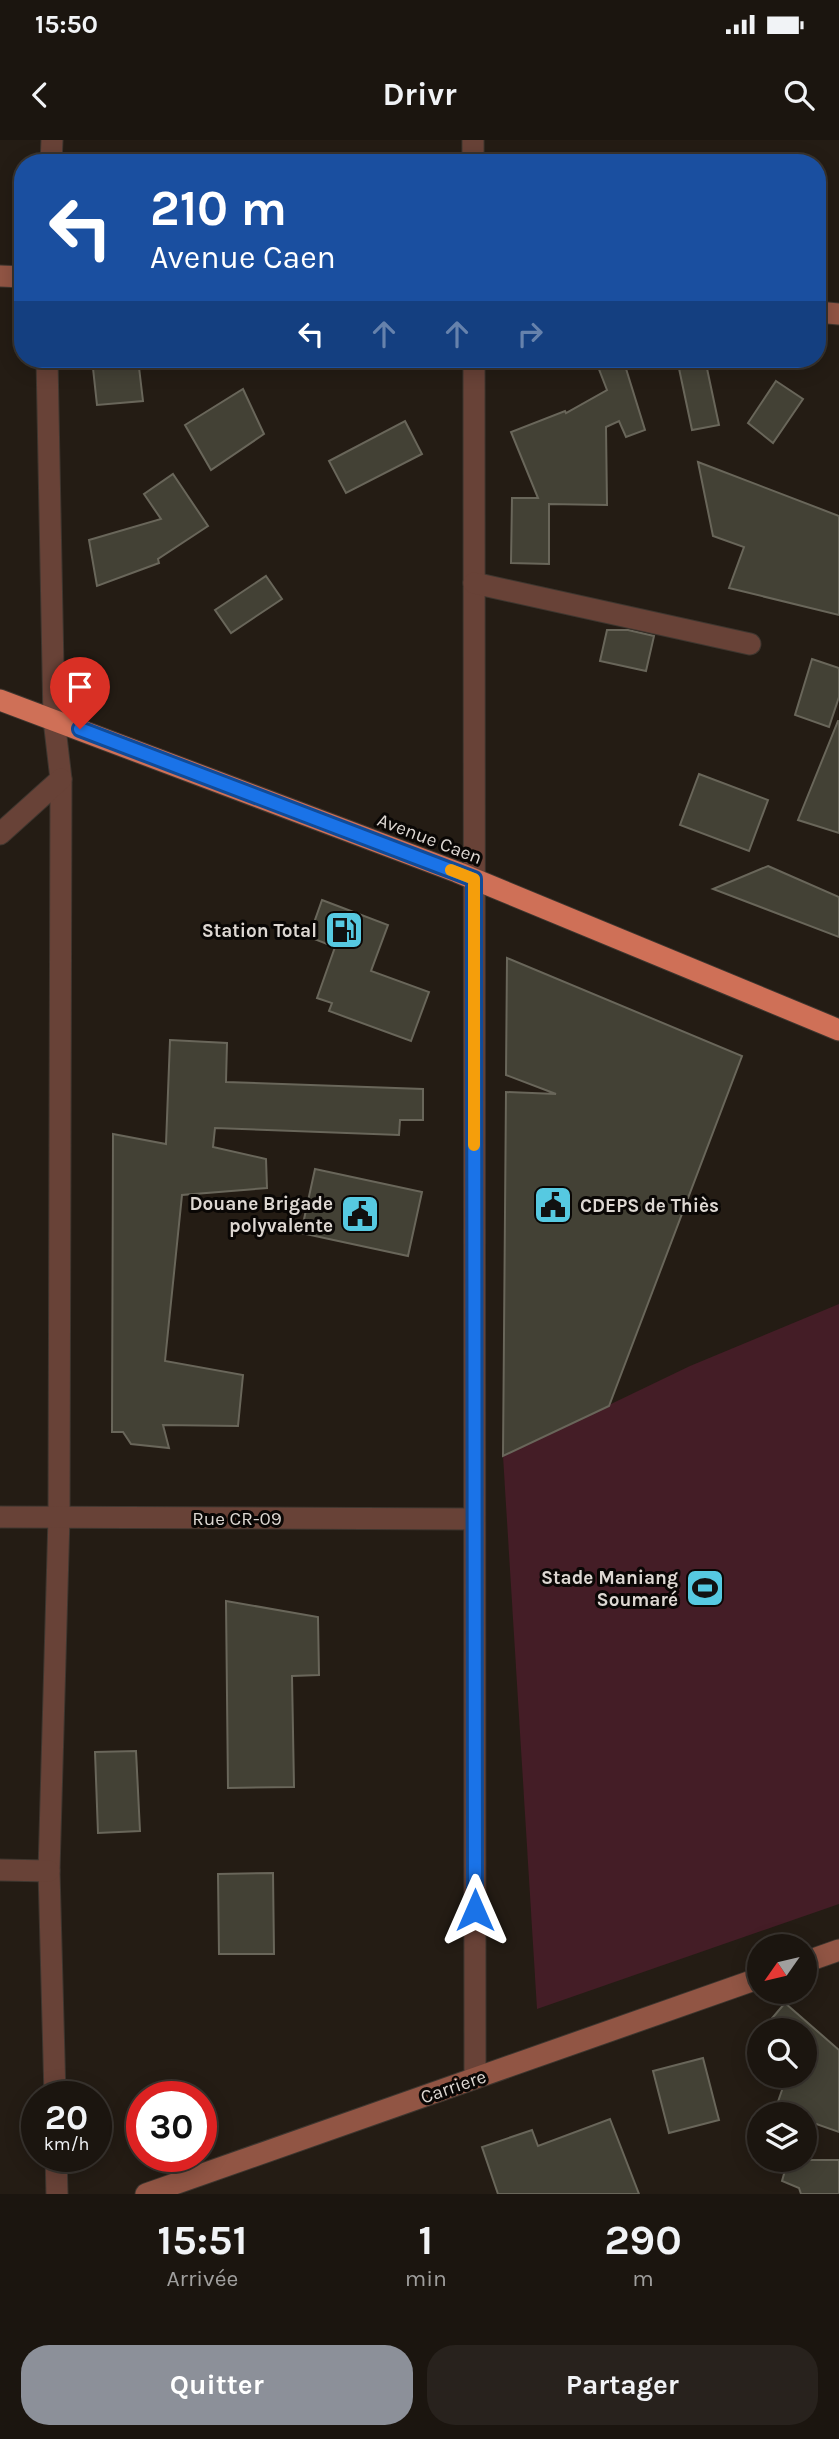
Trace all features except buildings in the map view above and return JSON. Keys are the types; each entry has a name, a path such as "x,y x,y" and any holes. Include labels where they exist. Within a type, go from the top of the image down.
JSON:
{"highway":[{"name":"Avenue Caen","path":"0,700 474,879 839,1030"}],"street":[{"path":"47,368 54,720 61,779 59,1517 49,1871 55,2081"},
{"path":"474,368 475,2078"},
{"path":"474,583 750,643"},
{"path":"0,834 61,779"},
{"name":"Rue CR-09","path":"0,1517 474,1519"},
{"path":"0,1870 49,1871"},
{"path":"817,1958 839,1950"},
{"name":"Carriere","path":"147,2194 747,1983"},
{"path":"56,2172 57,2194"}],"shaded area":[{"name":"Stade Maniang Soumaré","path":"839,1304 839,1904 537,2009 503,1456 690,1366"}],"slow traffic":[{"path":"451,870 474,879 474,1145"}],"place":[{"name":"Station Total","path":"344,930"},
{"name":"CDEPS de Thiès","path":"553,1205"},
{"name":"Douane Brigade polyvalente","path":"360,1214"},
{"name":"Stade Maniang Soumaré","path":"705,1588"}],"route":[{"path":"80,729 474,879 475,1910"}]}
